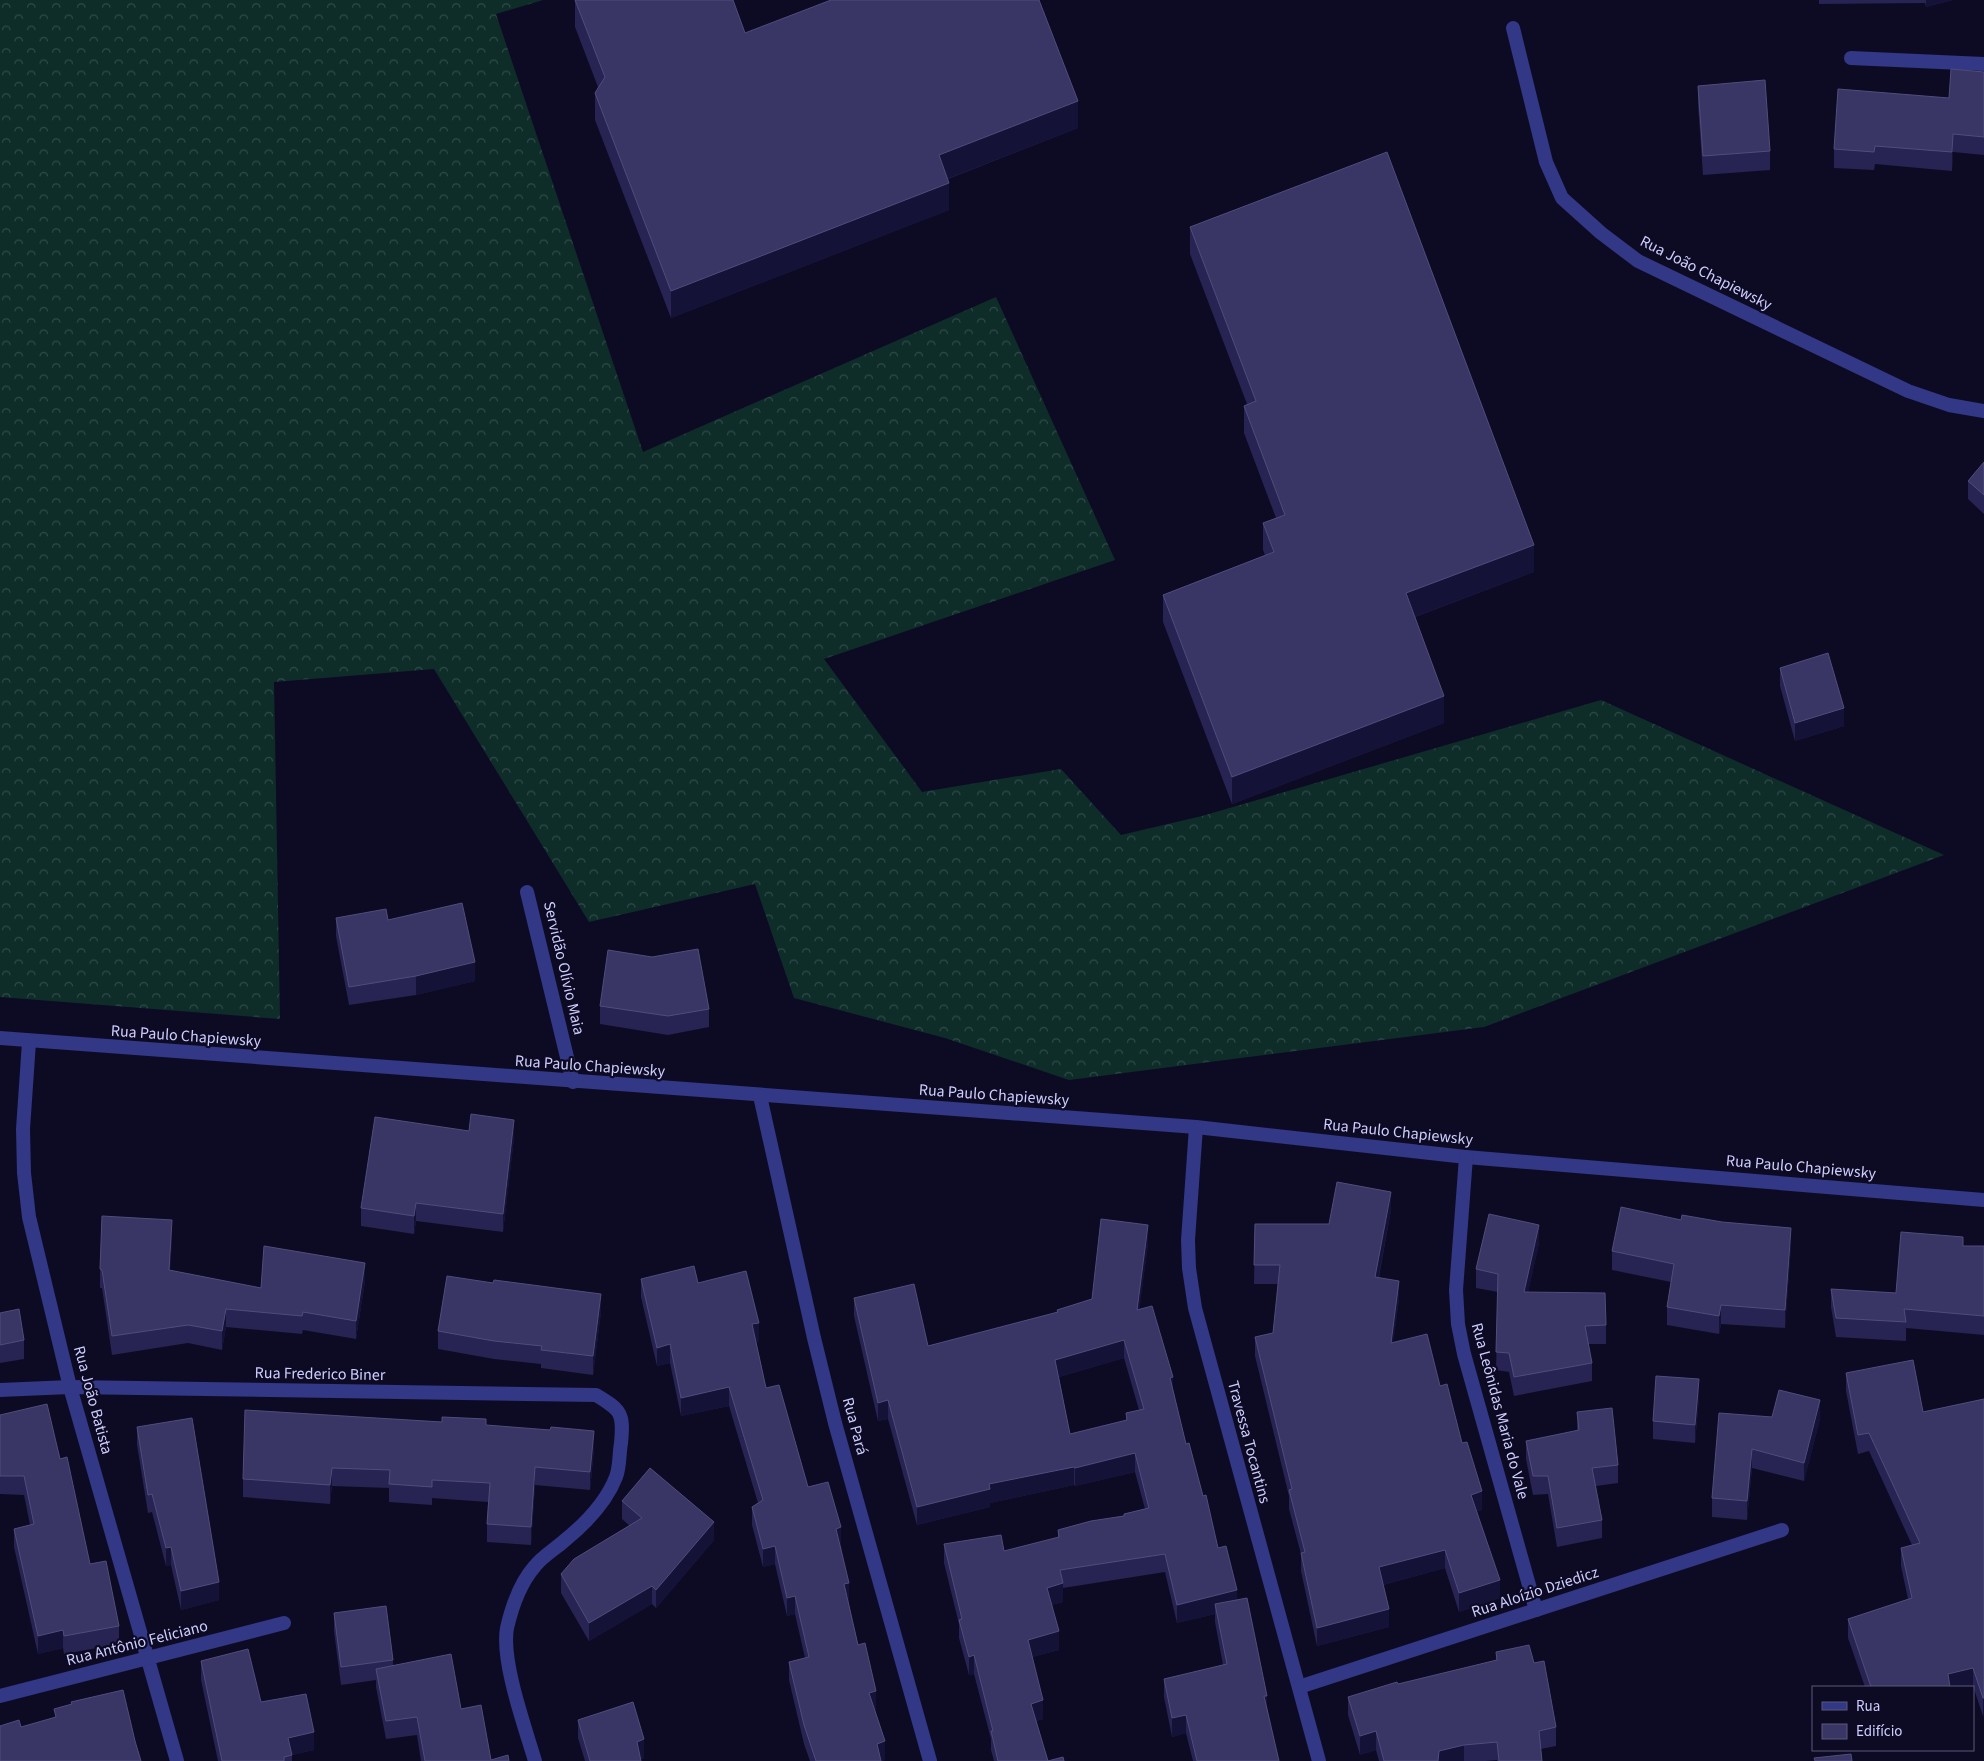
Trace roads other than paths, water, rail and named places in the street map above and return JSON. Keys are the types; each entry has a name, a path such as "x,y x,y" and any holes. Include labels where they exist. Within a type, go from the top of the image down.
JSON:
{"street":[{"name":"Rua João Chapiewsky","path":"1512,28 1546,162 1562,198 1601,233 1638,261 1908,391 1950,405 1984,411"},
{"path":"1851,58 1984,64"},
{"name":"Servidão Olívio Maia","path":"527,892 573,1082"},
{"name":"Rua Paulo Chapiewsky","path":"0,1038 28,1042 1196,1127 1466,1157 1984,1200"},
{"name":"Rua João Batista","path":"28,1042 23,1129 24,1173 29,1217 70,1387 177,1761"},
{"name":"Rua Pará","path":"760,1096 830,1404 930,1761"},
{"name":"Travessa Tocantins","path":"1196,1127 1188,1240 1189,1268 1195,1308 1319,1761"},
{"name":"Rua Leônidas Maria do Vale","path":"1466,1157 1456,1290 1458,1324 1464,1354 1536,1610"},
{"name":"Rua Frederico Biner","path":"0,1390 70,1387 596,1396 619,1411 623,1427 616,1476 605,1499 587,1521 536,1565 522,1584 513,1606 507,1629 505,1648 535,1761"},
{"name":"Rua Aloízio Dziedicz","path":"1299,1687 1782,1530"},
{"name":"Rua Antônio Feliciano","path":"0,1696 284,1623"}]}
